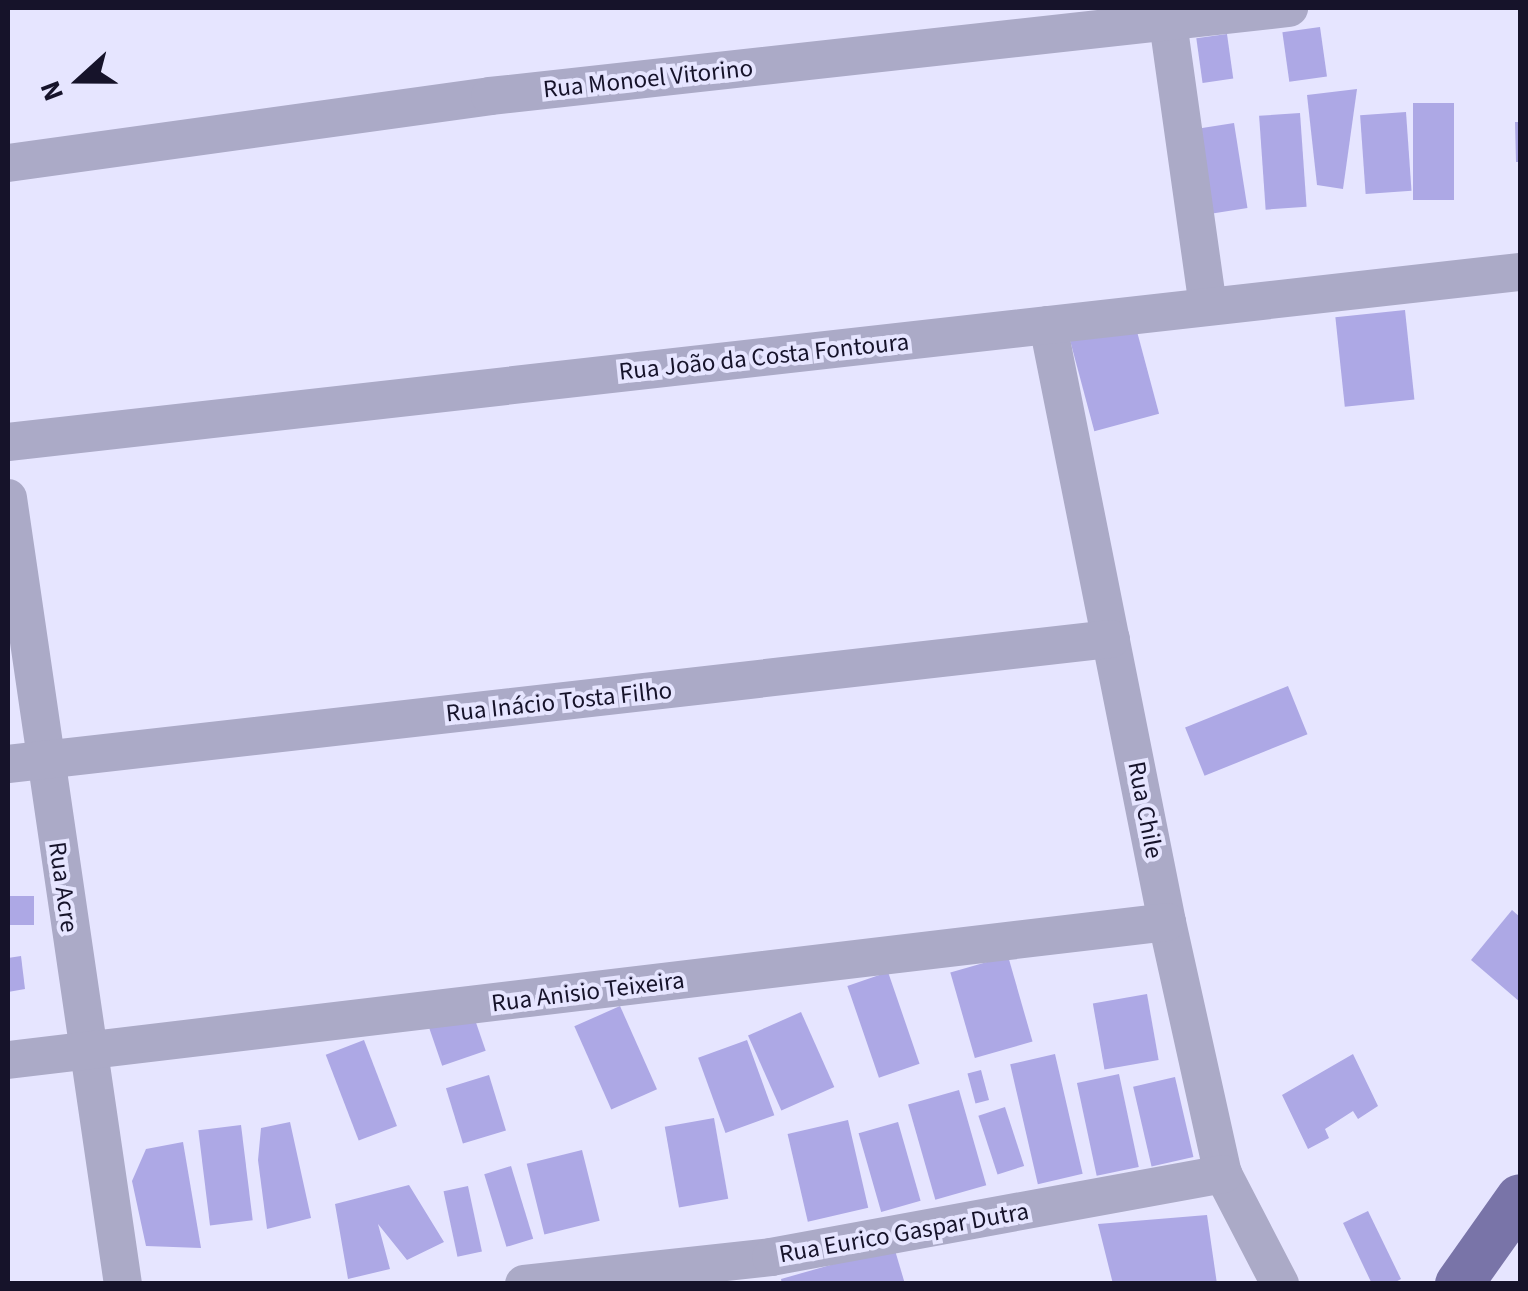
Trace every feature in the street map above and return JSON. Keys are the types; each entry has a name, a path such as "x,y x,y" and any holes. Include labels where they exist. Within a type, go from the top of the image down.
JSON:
{"main road":[{"path":"1459,1284 1520,1198"}],"street":[{"name":"Rua Monoel Vitorino","path":"8,163 490,96 1167,16 1289,8"},
{"path":"1167,16 1208,306"},
{"name":"Rua João da Costa Fontoura","path":"8,442 1208,306 1519,284"},
{"name":"Rua Chile","path":"1048,325 1223,1174 1280,1284"},
{"name":"Rua Acre","path":"8,498 26,762 88,1052 125,1281"},
{"name":"Rua Inácio Tosta Filho","path":"26,762 1111,639"},
{"name":"Rua Anisio Teixeira","path":"8,1060 1168,922"},
{"name":"Rua Eurico Gaspar Dutra","path":"524,1284 771,1258 1223,1174"}],"building":[{"path":"1320,27 1327,77 1289,82 1282,32"},
{"path":"1227,34 1233,79 1203,83 1196,38"},
{"path":"1357,89 1343,189 1317,185 1307,95"},
{"path":"1413,103 1454,103 1454,200 1413,200"},
{"path":"1406,112 1412,191 1366,194 1360,115"},
{"path":"1300,113 1307,207 1266,210 1259,116"},
{"path":"1515,122 1520,122 1520,162 1516,162"},
{"path":"1234,123 1247,208 1211,214 1197,129"},
{"path":"1405,310 1414,400 1345,407 1335,317"},
{"path":"1135,324 1159,414 1094,431 1070,341"},
{"path":"1288,686 1307,734 1205,776 1185,728"},
{"path":"8,896 34,896 34,925 8,925"},
{"path":"1512,910 1520,917 1520,1002 1471,960"},
{"path":"21,956 25,989 8,992 8,958"},
{"path":"1008,956 1033,1042 975,1058 950,973"},
{"path":"888,972 920,1064 879,1078 847,986"},
{"path":"1147,994 1159,1060 1104,1070 1093,1004"},
{"path":"620,1006 657,1089 611,1109 574,1026"},
{"path":"472,1011 486,1051 442,1066 429,1026"},
{"path":"801,1012 834,1087 781,1111 748,1036"},
{"path":"364,1040 397,1126 359,1141 326,1055"},
{"path":"747,1040 774,1115 725,1133 698,1058"},
{"path":"1055,1054 1083,1174 1038,1184 1010,1064"},
{"path":"1353,1054 1378,1106 1358,1119 1353,1111 1325,1129 1329,1138 1308,1149 1282,1095"},
{"path":"981,1070 989,1100 976,1104 967,1074"},
{"path":"1119,1074 1139,1167 1097,1176 1077,1083"},
{"path":"489,1075 506,1130 463,1144 446,1088"},
{"path":"1175,1077 1193,1157 1152,1167 1133,1087"},
{"path":"959,1090 986,1185 935,1200 908,1105"},
{"path":"1005,1107 1024,1166 998,1175 978,1116"},
{"path":"714,1118 728,1199 679,1207 665,1127"},
{"path":"848,1120 868,1208 808,1222 788,1134"},
{"path":"290,1122 311,1218 267,1229 258,1160 261,1128"},
{"path":"898,1122 921,1201 881,1212 859,1133"},
{"path":"241,1125 253,1220 210,1226 198,1130"},
{"path":"183,1142 201,1248 146,1246 132,1181 146,1149"},
{"path":"582,1150 600,1221 544,1235 527,1164"},
{"path":"511,1166 533,1239 506,1247 484,1174"},
{"path":"409,1185 444,1242 407,1260 378,1224 390,1269 348,1279 335,1204"},
{"path":"468,1186 482,1252 457,1257 444,1191"},
{"path":"1368,1211 1401,1279 1392,1284 1372,1284 1343,1223"},
{"path":"1207,1215 1217,1284 1113,1284 1098,1224"},
{"path":"894,1247 905,1284 782,1284 781,1279"}]}
